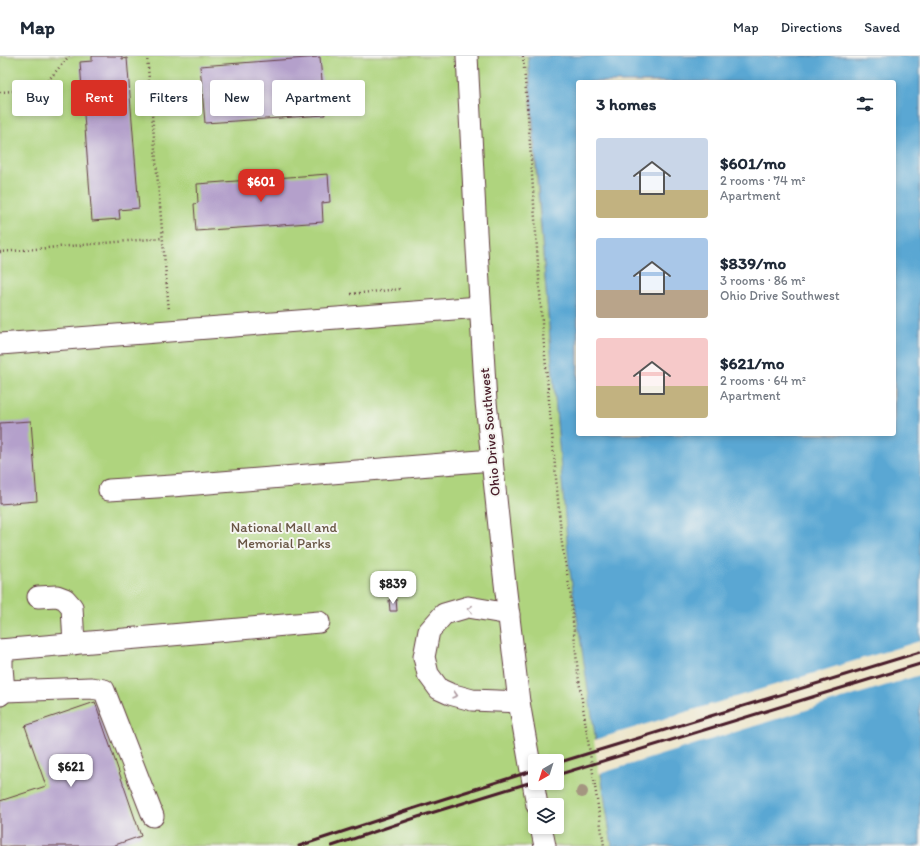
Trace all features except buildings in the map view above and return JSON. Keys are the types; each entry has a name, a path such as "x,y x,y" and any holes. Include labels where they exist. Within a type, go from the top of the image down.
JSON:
{"street":[{"name":"Ohio Drive Southwest","path":"467,56 486,402 508,614 519,702 536,798"},
{"path":"0,344 480,307"},
{"path":"109,490 492,460"},
{"path":"38,597 56,596 65,599 72,607 74,644"},
{"path":"508,614 468,607 444,614 429,631 424,657 428,674 439,688 450,694 472,700 519,702"},
{"path":"153,816 104,690 91,688 2,693 1,650 319,622"},
{"path":"542,834 545,846"}],"path":[{"path":"0,92 41,89 69,56"},
{"path":"147,56 170,316"},
{"path":"523,56 542,323 562,544 570,591 578,674 604,846"},
{"path":"0,252 163,238"}],"green space":[{"name":"National Mall and Memorial Parks","path":"0,56 528,56 532,124 558,433 594,726 612,846 0,846"}],"water":[{"path":"528,56 920,56 920,846 612,846 569,565"}],"pier":[{"path":"920,641 920,675 599,774 594,740"}],"railway":[{"path":"564,761 920,652"},
{"path":"564,773 920,664"},
{"path":"299,846 528,772"},
{"path":"332,846 418,817 528,783"}]}
